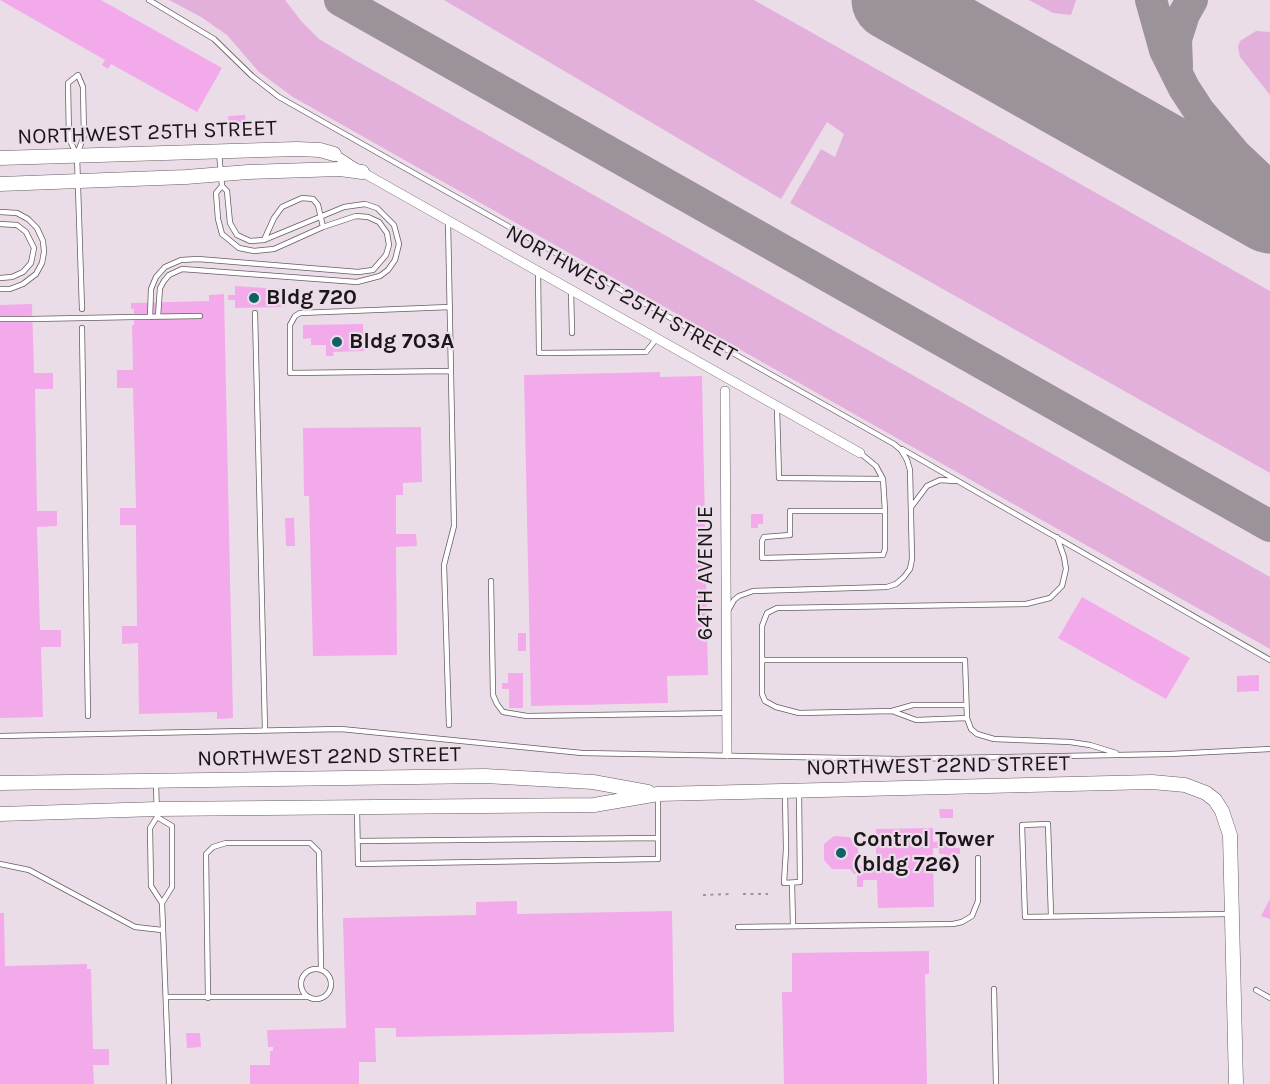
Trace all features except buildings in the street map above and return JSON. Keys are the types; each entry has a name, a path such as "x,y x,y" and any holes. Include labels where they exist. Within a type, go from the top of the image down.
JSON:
{"street":[{"name":"NORTHWEST 25TH STREET","path":"0,158 314,149 334,154 448,221 860,453"},
{"name":"NORTHWEST 25TH STREET","path":"0,184 77,180 221,180 340,169 362,172"},
{"name":"64TH AVENUE","path":"725,392 728,754"},
{"name":"NORTHWEST 22ND STREET","path":"0,783 485,776 593,782 658,794"},
{"name":"NORTHWEST 22ND STREET","path":"0,814 594,805 658,794 1164,782 1195,788 1215,800 1222,811 1230,835 1231,914"},
{"path":"1231,914 1236,1084"}],"lane":[{"path":"149,0 214,39 252,76 279,97 894,444 1270,660"},
{"path":"77,156 69,138 68,83 78,75 83,87 84,136 77,156 82,309"},
{"path":"150,316 151,289 160,271 170,264 186,259 358,272 373,270 386,255 387,233 379,222 368,217 348,217 274,249 254,251 239,248 222,234 218,219 216,193 221,180 219,152"},
{"path":"158,316 160,288 169,275 182,269 357,282 380,276 388,270 398,252 398,234 394,225 376,208 364,204 344,207 264,240 250,241 237,235 230,223 228,191 221,180"},
{"path":"264,240 282,207 302,198 313,199 318,205 323,227"},
{"path":"0,212 16,213 37,228 43,241 44,252 42,263 36,274 23,284 10,289 0,289"},
{"path":"448,221 454,526 444,565 449,726"},
{"path":"0,224 16,225 26,232 33,248 31,262 23,272 12,277 0,278"},
{"path":"538,271 539,353 646,352 657,338"},
{"path":"571,290 572,333"},
{"path":"450,307 300,313 291,320 290,325 290,374 451,371"},
{"path":"255,313 264,730"},
{"path":"0,319 200,316"},
{"path":"82,328 88,716"},
{"path":"777,405 779,478 883,479"},
{"path":"726,614 734,600 753,591 882,588 896,584 908,573 911,564 909,463 894,444"},
{"path":"860,453 876,466 883,479 885,511 883,555 762,558 764,537 790,535 790,511 885,511"},
{"path":"910,507 920,493 932,483 946,480 960,482"},
{"path":"965,705 913,705 892,711 799,713 776,707 765,701 762,694 762,626 767,613 777,608 1026,604 1050,598 1062,586 1066,569 1056,537"},
{"path":"491,581 493,695 503,712 527,716 727,713"},
{"path":"762,660 965,660 967,718 971,729 985,738 1070,742 1121,754"},
{"path":"892,711 915,720 967,718"},
{"path":"0,736 319,729 365,731 570,752 899,759 1270,749"},
{"path":"156,780 157,813 150,828 151,886 162,903"},
{"path":"792,790 800,882 784,883 786,849 792,790"},
{"path":"357,807 358,864 658,859 658,794"},
{"path":"157,813 172,826 172,887 162,903 169,1084"},
{"path":"1051,916 1048,824 1022,825 1025,917 1231,914"},
{"path":"358,840 658,838"},
{"path":"208,998 206,854 213,847 226,843 310,843 319,852 321,970"},
{"path":"738,927 962,922 972,916 978,901 978,858"},
{"path":"0,864 29,870 135,927 162,930"},
{"path":"792,883 793,926"},
{"path":"166,998 322,998 331,986 329,977 321,970 308,972 302,979 302,989 309,997"},
{"path":"994,988 996,1084"},
{"path":"1256,990 1270,998"}],"path":[{"path":"703,895 731,894"},
{"path":"743,894 768,894"}],"shaded area":[{"path":"169,0 285,0 319,39 353,59 1270,577 1270,649 293,97 259,72 227,35 201,17"},
{"path":"444,0 754,0 1270,291 1270,473 790,203 821,149 835,157 844,134 827,122 781,199"},
{"path":"1029,0 1076,0 1071,15 1053,13"},
{"path":"1256,31 1270,32 1270,95 1240,57 1238,47 1240,41"}],"taxiway":[{"path":"340,0 1270,526"},
{"path":"1151,0 1165,50 1184,88 1199,111 1236,155 1270,187"},
{"path":"1177,67 1176,39 1184,14 1192,0"}],"runway":[{"path":"892,0 1270,213"}],"place":[{"name":"Bldg 720","path":"254,298"},
{"name":"Bldg 703A","path":"337,342"},
{"name":"Control Tower (bldg 726)","path":"841,853"}]}
